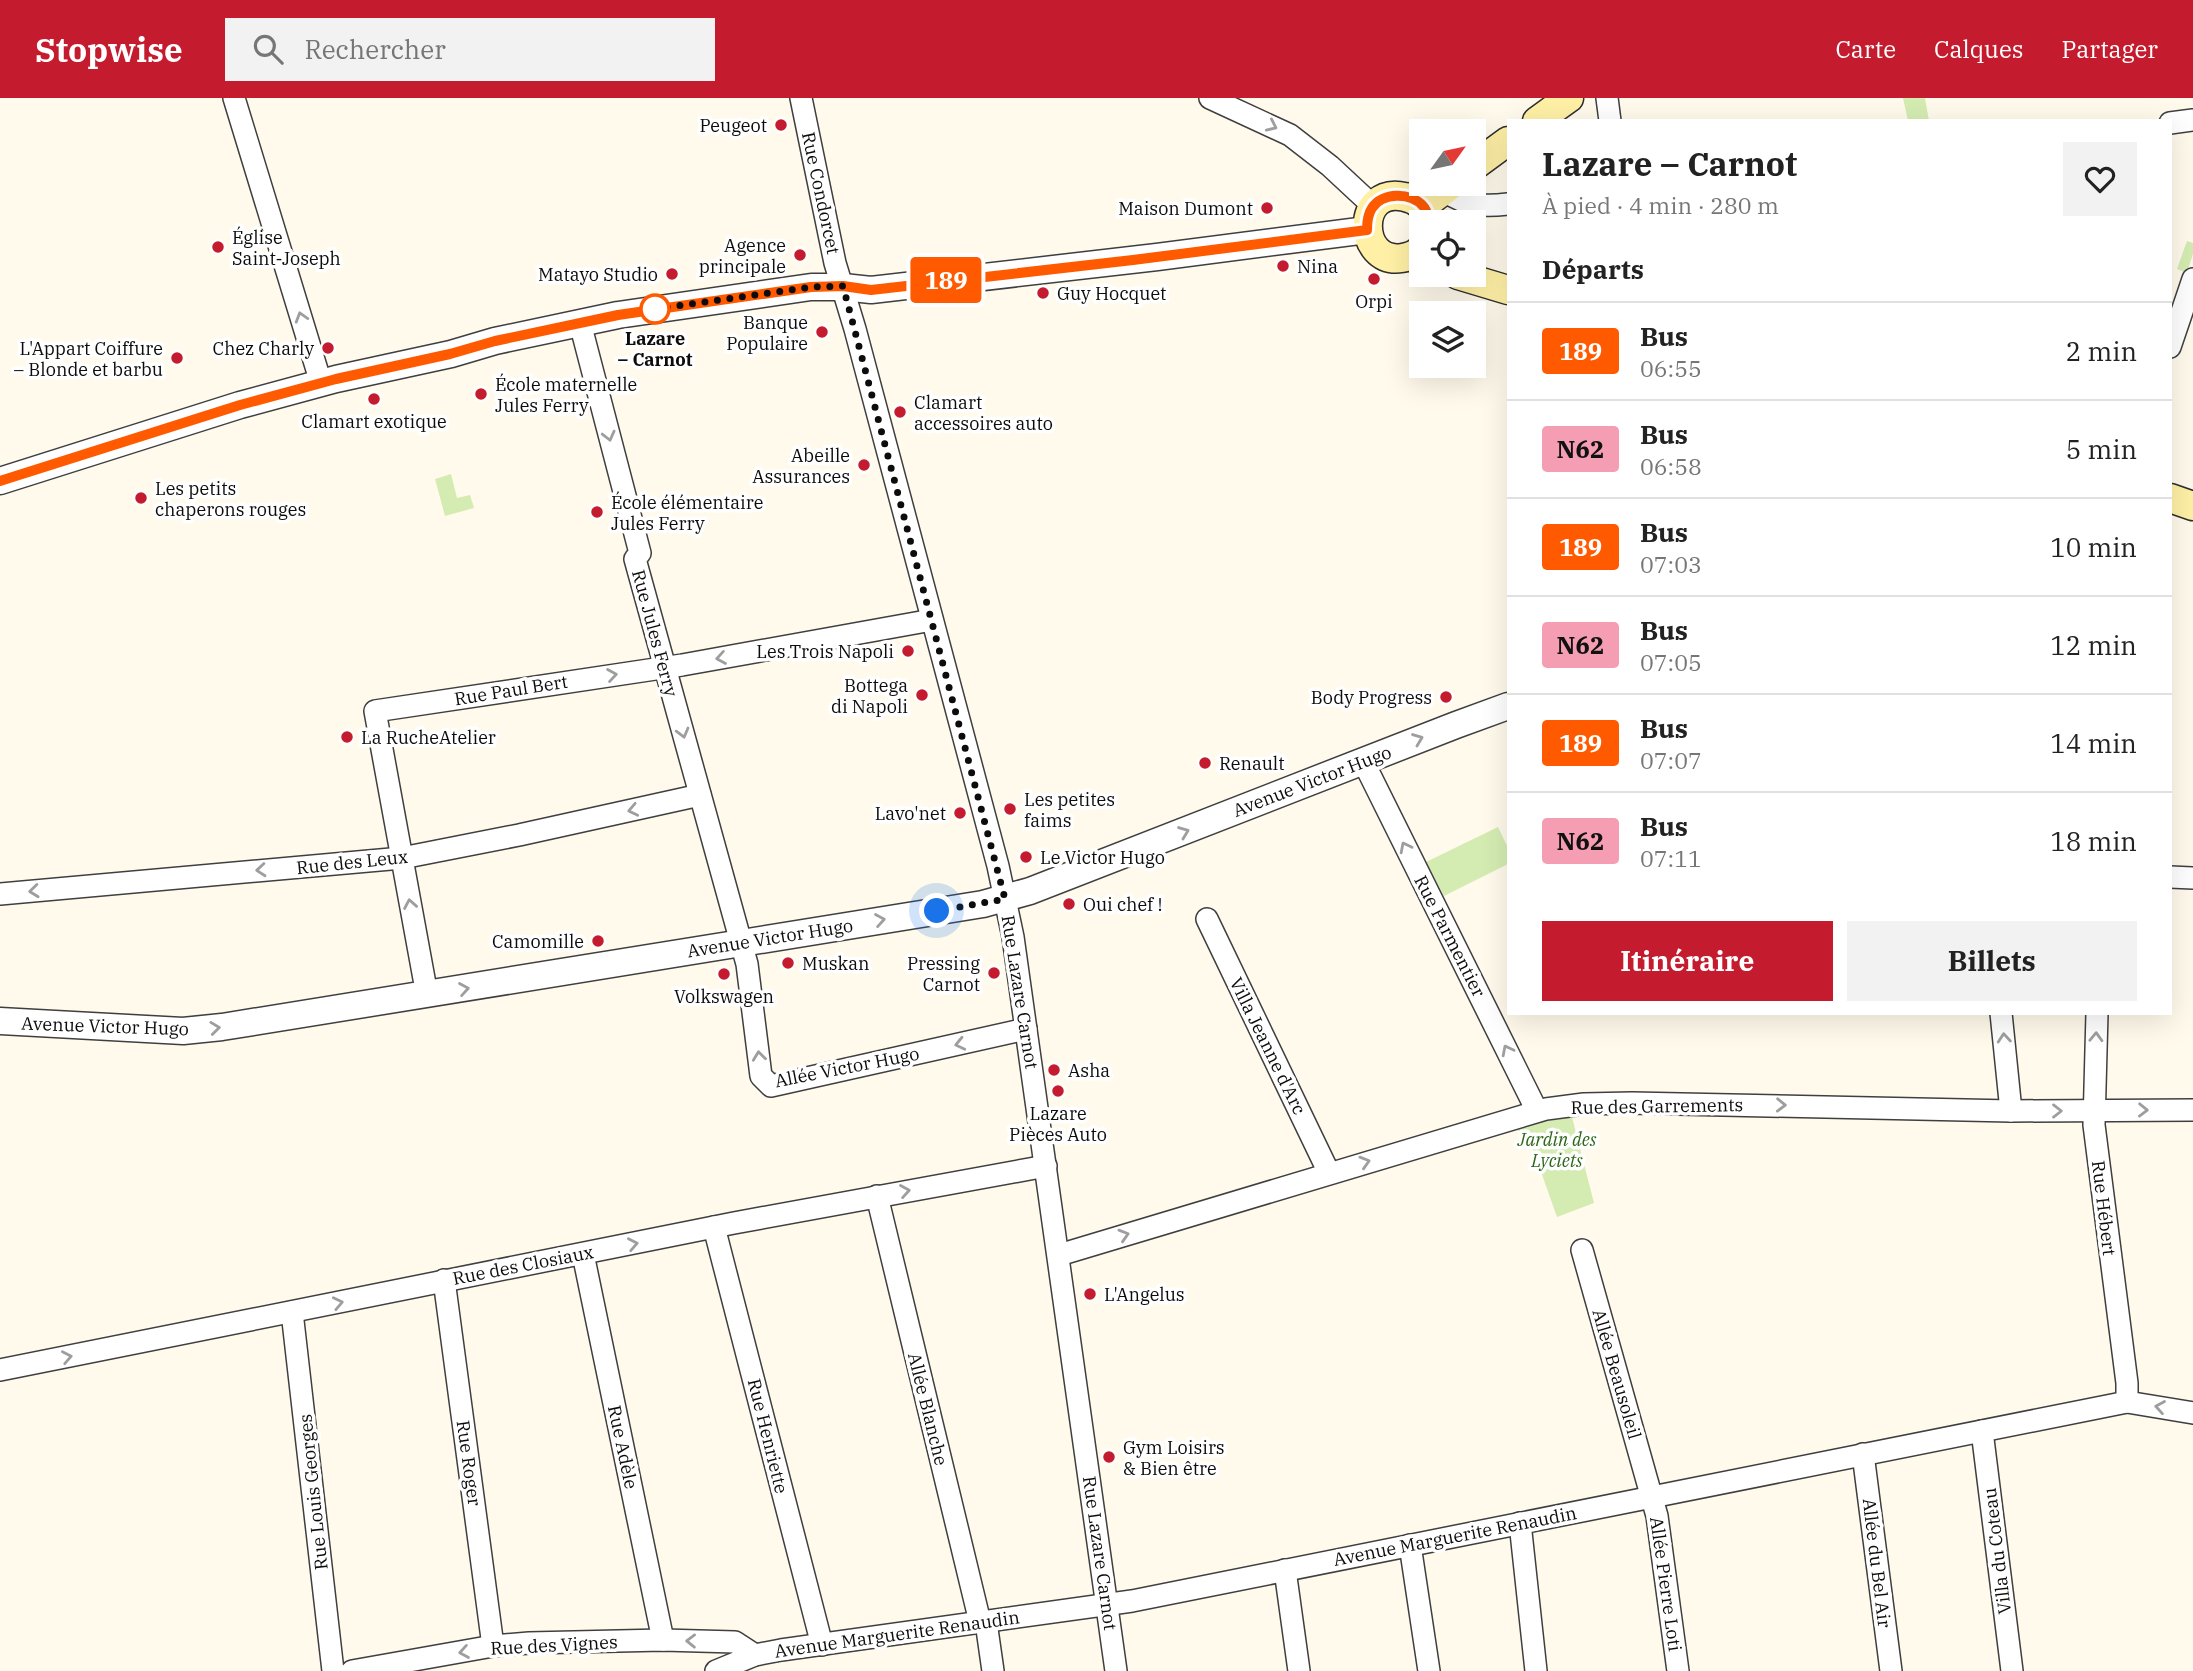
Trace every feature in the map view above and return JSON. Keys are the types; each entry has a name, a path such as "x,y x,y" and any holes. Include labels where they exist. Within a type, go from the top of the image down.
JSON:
{"main road":[{"path":"1540,119 1569,98"},
{"path":"1486,157 1507,142"},
{"path":"1409,257 1386,256 1378,252 1370,242 1370,218 1382,199 1392,195 1437,201"},
{"path":"1486,283 1507,290"},
{"path":"2172,499 2193,506"}],"street":[{"path":"234,98 321,383"},
{"name":"Rue Condorcet","path":"801,98 835,263 843,286"},
{"path":"0,481 240,405 321,383 580,323 811,287 843,286 871,290 1157,257 1370,218 1329,166 1290,135 1210,98"},
{"path":"1607,98 1610,119"},
{"path":"2172,123 2193,120"},
{"path":"1437,201 1485,206 1507,204"},
{"path":"2172,341 2193,279"},
{"name":"Rue Lazare Carnot","path":"843,286 1013,937 1116,1671"},
{"name":"Rue Jules Ferry","path":"580,323 639,553 635,559 740,944"},
{"name":"Rue Paul Bert","path":"427,995 375,712 802,645 932,620"},
{"name":"Avenue Victor Hugo","path":"0,1021 183,1031 222,1027 1005,899 1507,706"},
{"name":"Rue Parmentier","path":"1363,761 1537,1111"},
{"name":"Rue des Leux","path":"0,894 402,858 700,795"},
{"path":"2172,877 2193,878"},
{"name":"Villa Jeanne d'Arc","path":"1208,919 1329,1173"},
{"name":"Allée Victor Hugo","path":"740,944 747,964 761,1076 771,1086 1026,1029"},
{"path":"2001,1015 2011,1111"},
{"name":"Rue Hébert","path":"2097,1015 2094,1125 2127,1383 2127,1402"},
{"name":"Rue des Garrements","path":"1059,1255 1537,1111 1584,1104 2011,1111 2193,1110"},
{"name":"Rue des Closiaux","path":"0,1370 714,1227 1046,1166"},
{"name":"Allée Blanche","path":"877,1196 993,1671"},
{"name":"Rue Henriette","path":"714,1227 822,1645"},
{"name":"Allée Beausoleil","path":"1582,1251 1652,1497"},
{"name":"Rue Adèle","path":"583,1254 663,1640"},
{"name":"Rue Roger","path":"444,1280 494,1646"},
{"name":"Rue Louis Georges","path":"292,1312 333,1671"},
{"name":"Avenue Marguerite Renaudin","path":"716,1671 755,1655 781,1650 1108,1605 2127,1402 2193,1413"},
{"name":"Villa du Coteau","path":"1982,1431 2012,1671"},
{"name":"Allée du Bel Air","path":"1863,1454 1891,1671"},
{"name":"Allée Pierre Loti","path":"1652,1497 1657,1516 1678,1671"},
{"path":"1520,1523 1536,1671"},
{"path":"1410,1545 1429,1671"},
{"path":"1285,1570 1300,1671"},
{"name":"Rue des Vignes","path":"352,1671 437,1664 494,1646 529,1643 663,1640 735,1642 755,1655"}],"green space":[{"path":"1903,98 1925,98 1929,119 1908,119"},
{"path":"2187,241 2193,243 2193,254 2187,273 2177,269"},
{"path":"451,474 457,498 470,495 474,508 445,516 435,479"},
{"path":"1498,827 1507,846 1507,864 1444,896 1426,862"},
{"name":"Jardin des Lyciets","path":"1572,1117 1594,1203 1557,1217 1529,1138 1516,1129"}],"bus line":[{"name":"189","path":"0,481 240,405 321,383 495,341 618,315 811,287 843,286 871,290 1367,230 1367,221 1373,206 1392,195 1408,197 1425,210"}],"place":[{"name":"Peugeot","path":"781,125"},
{"name":"Maison Dumont","path":"1267,208"},
{"name":"Église Saint-Joseph","path":"218,247"},
{"name":"Agence principale","path":"800,255"},
{"name":"Nina","path":"1283,266"},
{"name":"Matayo Studio","path":"672,274"},
{"name":"Orpi","path":"1374,279"},
{"name":"Guy Hocquet","path":"1043,293"},
{"name":"Lazare – Carnot","path":"655,309"},
{"name":"Banque Populaire","path":"822,332"},
{"name":"Chez Charly","path":"328,348"},
{"name":"L'Appart Coiffure – Blonde et barbu","path":"177,358"},
{"name":"École maternelle Jules Ferry","path":"481,394"},
{"name":"Clamart exotique","path":"374,399"},
{"name":"Clamart accessoires auto","path":"900,412"},
{"name":"Abeille Assurances","path":"864,465"},
{"name":"Les petits chaperons rouges","path":"141,498"},
{"name":"École élémentaire Jules Ferry","path":"597,512"},
{"name":"Les Trois Napoli","path":"908,651"},
{"name":"Bottega di Napoli","path":"922,695"},
{"name":"Body Progress","path":"1446,697"},
{"name":"La RucheAtelier","path":"347,737"},
{"name":"Renault","path":"1205,763"},
{"name":"Les petites faims","path":"1010,809"},
{"name":"Lavo'net","path":"960,813"},
{"name":"Le Victor Hugo","path":"1026,857"},
{"name":"Oui chef !","path":"1069,904"},
{"name":"Camomille","path":"598,941"},
{"name":"Muskan","path":"788,963"},
{"name":"Pressing Carnot","path":"994,973"},
{"name":"Volkswagen","path":"724,974"},
{"name":"Asha","path":"1054,1070"},
{"name":"Lazare Pièces Auto","path":"1058,1091"},
{"name":"L'Angelus","path":"1090,1294"},
{"name":"Gym Loisirs & Bien être","path":"1109,1457"}],"route":[{"path":"655,309 811,287 843,286 1005,899 937,911"}]}
